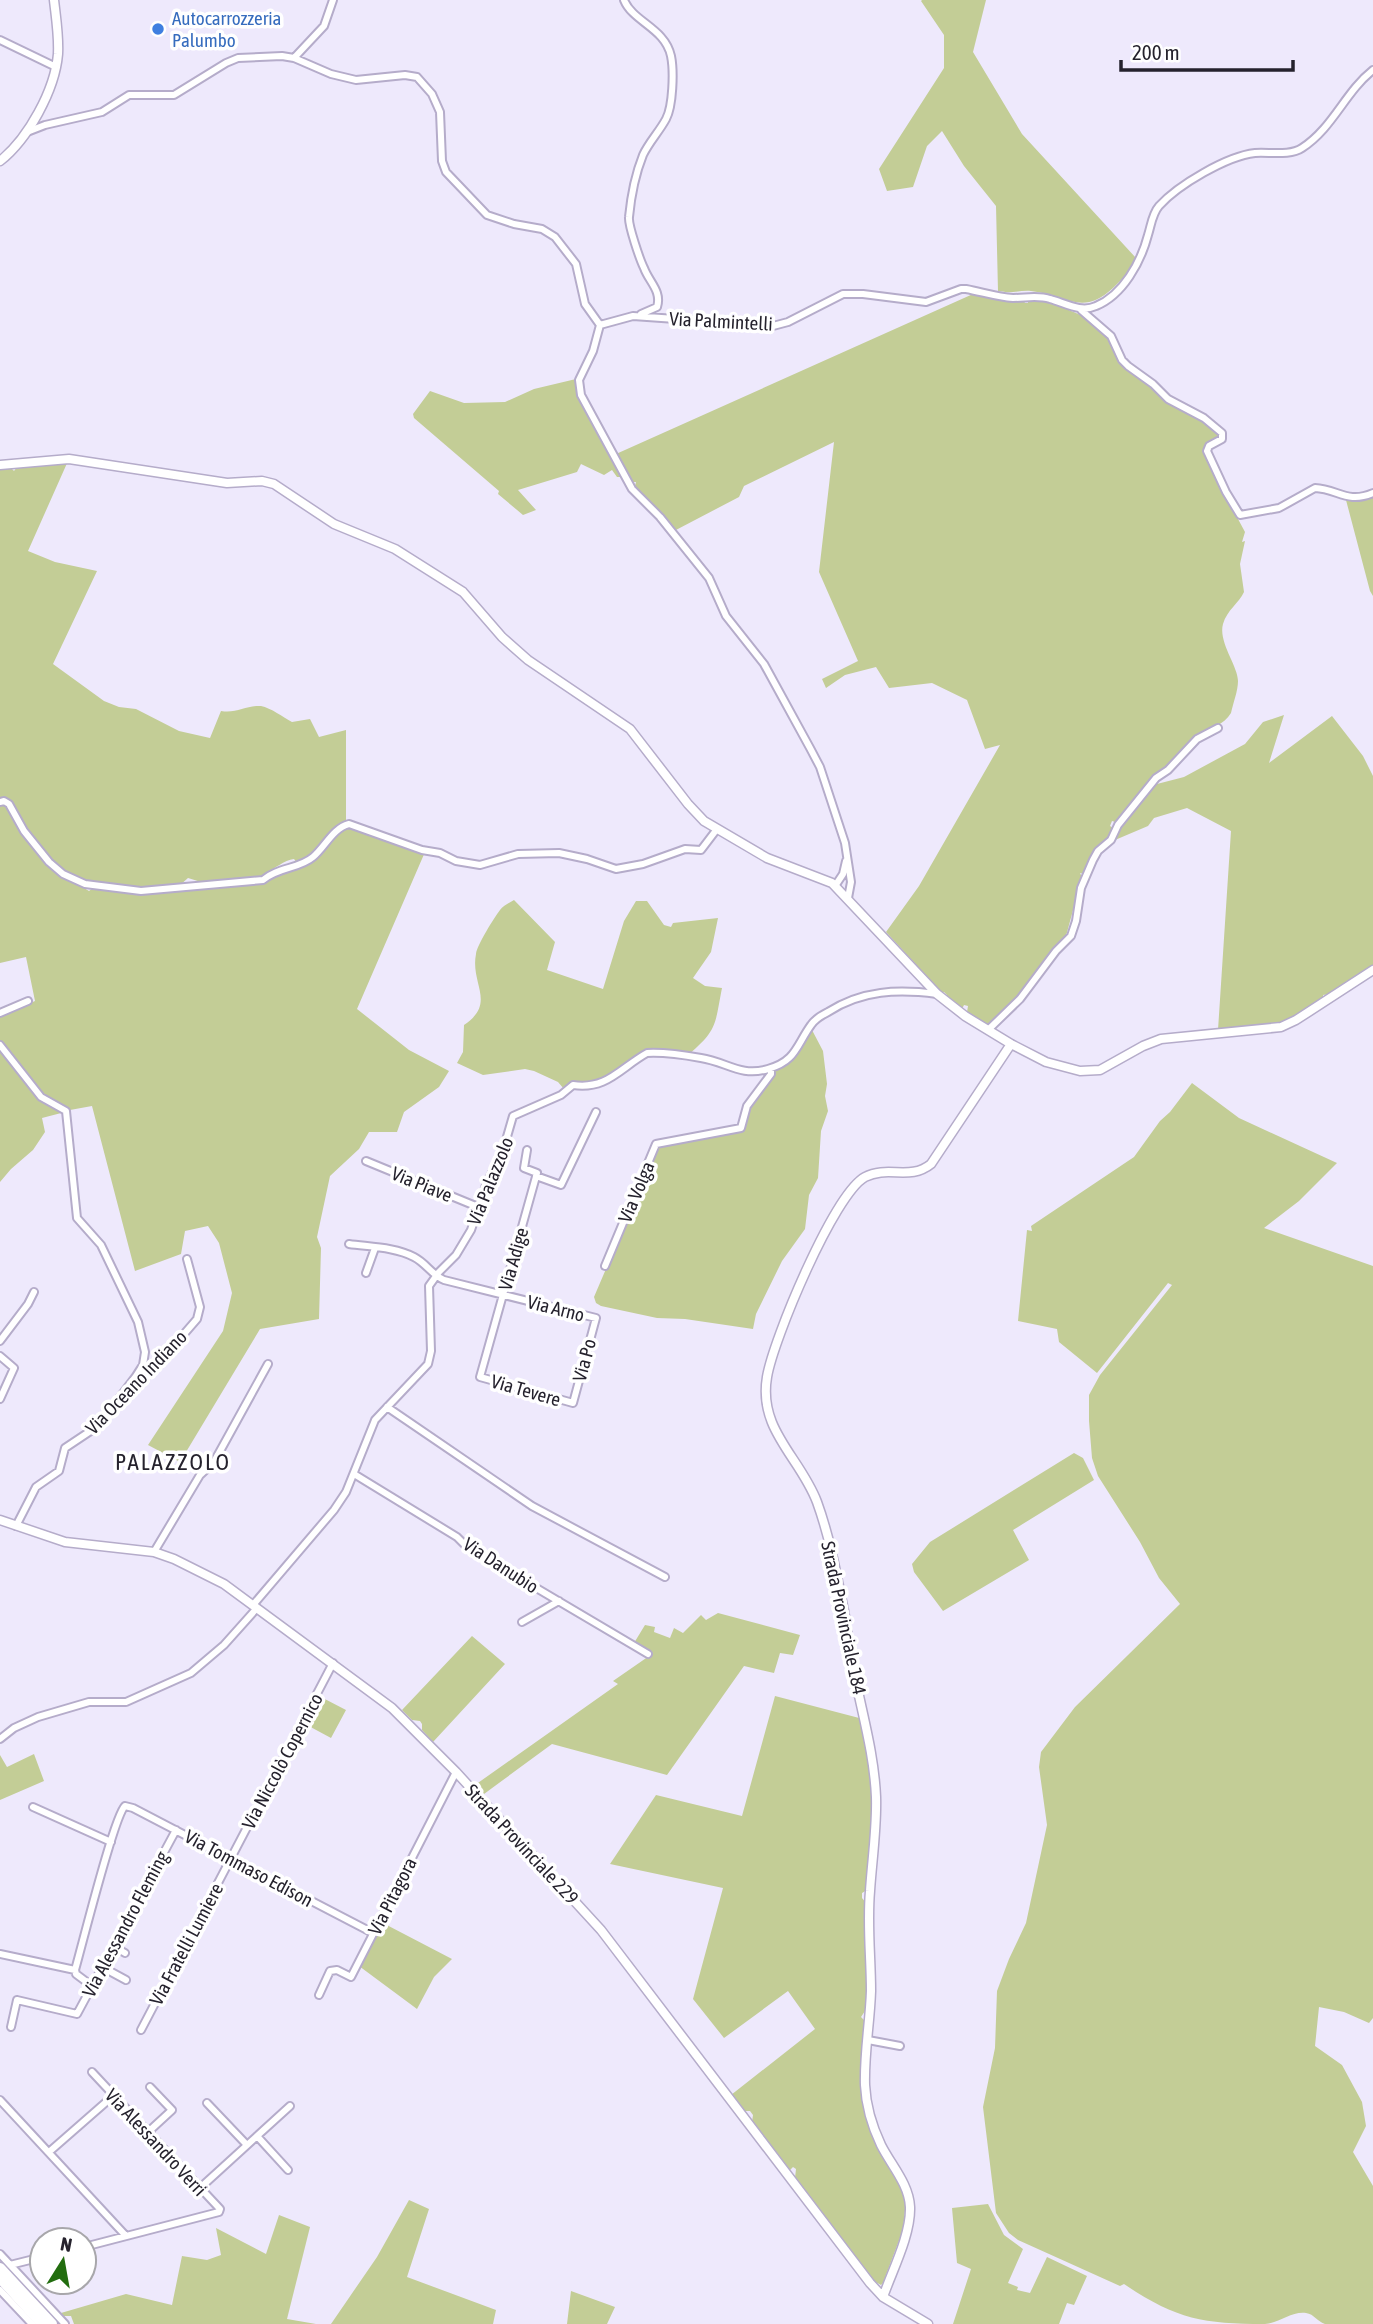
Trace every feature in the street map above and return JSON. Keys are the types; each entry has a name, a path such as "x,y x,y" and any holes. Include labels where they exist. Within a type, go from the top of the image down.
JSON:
{"main road":[{"path":"5,2267 52,2324"},
{"path":"0,2278 42,2324"}],"street":[{"path":"0,161 19,144 27,132 51,84 56,67 58,40 54,0"},
{"path":"294,58 324,26 333,0"},
{"path":"624,0 667,45 672,60 670,107 666,119 643,156 634,183 629,218 630,229 643,266 656,288 658,303 652,311 633,316"},
{"path":"0,40 56,67"},
{"path":"27,132 102,112 129,95 174,95 238,58 273,55 294,58 345,79 367,80 405,75 422,81 432,94 440,113 442,161 446,172 487,215 542,229 555,237 576,264 585,304 600,325 593,351 579,380 581,394 632,489 660,517 709,578 731,624 764,664 820,767 845,843 851,882 848,898"},
{"path":"1078,308 1100,305 1130,277 1160,204 1223,162 1254,153 1291,152 1302,148 1326,128 1360,81 1373,70"},
{"name":"Via Palmintelli","path":"600,325 633,316 773,326 788,322 843,294 926,302 961,289 1012,298 1044,297 1078,308"},
{"path":"1078,308 1111,336 1122,360 1128,366 1156,386 1168,399 1205,418 1222,433 1222,439 1209,446 1207,452 1240,514 1279,508 1315,488 1353,498 1373,493"},
{"path":"0,466 75,459 232,484 262,481 286,490 311,510 343,529 394,549 463,592 502,638 527,660 630,729 698,816 767,858 817,876 835,886 949,1005 1011,1044 1046,1062 1080,1071 1100,1070 1161,1039 1289,1024 1373,970"},
{"path":"988,1030 1020,999 1056,951 1071,936 1082,888 1093,860 1098,851 1111,840 1120,822 1156,778 1168,770 1197,739 1218,728"},
{"path":"0,802 9,804 33,843 63,874 85,884 141,891 263,880 270,873 312,859 341,827 349,824 468,864 480,865 518,854 559,853 616,869 643,864 678,851 701,850 717,829"},
{"path":"835,886 843,874 847,856"},
{"path":"771,1068 793,1056 817,1018 853,998 907,990 937,994"},
{"path":"0,1013 28,1001"},
{"name":"Strada Provinciale 184","path":"883,2297 906,2232 910,2210 904,2184 872,2125 865,2088 870,1991 868,1925 876,1799 869,1736 822,1517 810,1486 774,1431 766,1403 767,1379 773,1352 814,1255 847,1193 859,1181 874,1174 887,1171 915,1173 930,1164 1011,1044"},
{"path":"0,1045 41,1097 66,1111 77,1218 102,1245 138,1322 145,1352 143,1365 136,1376"},
{"name":"Via Palazzolo","path":"435,1276 462,1247 502,1154 511,1128 511,1118 561,1095 569,1087 586,1087 611,1079 647,1053 701,1058 736,1070 754,1072 771,1068"},
{"name":"Via Volga","path":"605,1266 656,1144 741,1128 747,1106 771,1074 771,1068"},
{"path":"527,1150 524,1168 561,1185 596,1112"},
{"name":"Via Piave","path":"366,1161 478,1207"},
{"name":"Via Adige","path":"480,1377 536,1175"},
{"path":"0,1738 38,1717 89,1702 126,1702 191,1673 224,1645 334,1510 354,1474 370,1427 428,1364 431,1352 428,1292 435,1276 423,1262 413,1256 349,1244"},
{"path":"366,1273 375,1248"},
{"name":"Via Oceano Indiano","path":"16,1526 36,1488 59,1471 65,1448 98,1426 136,1376 152,1371 199,1314 200,1307 187,1259"},
{"name":"Via Arno","path":"435,1276 596,1318"},
{"path":"0,1341 34,1292"},
{"name":"Via Po","path":"573,1403 596,1318"},
{"path":"0,1356 22,1374"},
{"path":"155,1552 200,1475 214,1462 268,1364"},
{"path":"0,1399 14,1368"},
{"name":"Via Tevere","path":"480,1377 573,1403"},
{"path":"387,1407 532,1506 664,1577"},
{"name":"Via Danubio","path":"354,1474 457,1536 467,1547 648,1654"},
{"name":"Strada Provinciale 229","path":"0,1520 65,1542 155,1552 215,1579 398,1713 601,1930 870,2283 883,2297 928,2324"},
{"path":"522,1622 559,1601"},
{"name":"Via Niccolò Copernico","path":"232,1858 333,1663"},
{"name":"Via Pitagora","path":"319,1994 330,1971 337,1970 351,1977 456,1772"},
{"name":"Via Tommaso Edison","path":"111,1842 120,1811 125,1806 232,1858 373,1933"},
{"path":"33,1807 111,1842 75,1970 76,1974 92,1986"},
{"name":"Via Alessandro Fleming","path":"11,2027 17,2000 77,2014 176,1830"},
{"name":"Via Fratelli Lumiere","path":"141,2030 232,1858"},
{"path":"113,1947 125,1953"},
{"path":"0,1954 75,1970"},
{"path":"102,1967 126,1980"},
{"path":"868,2039 900,2046"},
{"name":"Via Alessandro Verri","path":"92,2072 219,2209 219,2212 126,2236"},
{"path":"147,2133 172,2110 150,2087"},
{"path":"49,2152 113,2096"},
{"path":"0,2100 126,2236 98,2243"},
{"path":"207,2103 247,2145"},
{"path":"200,2188 290,2106"},
{"path":"257,2136 288,2170"},
{"path":"0,2254 5,2267 65,2324"},
{"path":"5,2267 28,2261"},
{"path":"0,2290 32,2324"}],"green space":[{"path":"922,0 986,0 973,52 1022,134 1136,258 1123,278 1102,297 1083,303 1031,291 998,291 996,206 964,166 942,131 927,146 913,187 887,191 879,169 944,68 944,35"},
{"path":"973,294 1025,303 1028,303 1028,300 1050,302 1090,319 1109,337 1123,364 1144,382 1221,434 1204,446 1224,493 1245,532 1240,564 1244,592 1227,615 1222,631 1238,681 1231,713 1221,723 1199,734 1127,811 1115,822 1112,821 1110,826 1113,828 1107,839 1094,852 1084,874 1080,873 1082,877 1066,936 1020,996 989,1025 967,1012 968,1006 964,1005 962,1009 946,998 947,995 942,993 886,932 919,886 1000,745 985,749 967,700 932,683 889,688 876,667 845,675 826,688 822,679 858,661 819,572 834,442 744,486 739,497 674,531 635,486 636,482 632,482 616,454"},
{"path":"576,379 578,395 622,477 617,477 612,470 604,475 581,464 577,472 518,490 536,510 523,515 414,418 413,414 430,391 464,403 505,402 534,389"},
{"path":"68,461 28,551 55,562 97,571 53,664 104,701 119,707 136,709 179,731 210,738 221,711 256,706 269,709 292,722 310,719 319,737 346,730 346,822 333,830 304,859 297,863 294,859 287,861 265,873 263,877 201,882 188,878 179,886 140,888 89,883 64,872 55,864 25,830 7,798 0,799 0,469 10,467 14,471 17,467"},
{"path":"1373,495 1373,596 1346,500"},
{"path":"1284,715 1269,763 1332,716 1363,756 1373,776 1373,967 1330,994 1323,995 1323,999 1280,1024 1218,1030 1231,831 1187,808 1154,818 1148,826 1115,840 1121,824 1157,784 1184,777 1245,744 1263,722"},
{"path":"3,803 49,867 89,891 93,888 180,890 267,882 269,876 298,869 313,861 346,826 425,852 357,1009 409,1050 449,1071 439,1087 404,1112 397,1132 369,1132 359,1149 330,1176 317,1237 321,1248 319,1319 260,1329 180,1462 148,1445 223,1331 232,1293 219,1243 208,1226 185,1231 181,1254 135,1271 92,1106 70,1110 42,1094 0,1040 0,1016 35,1001 26,957 0,963 0,804"},
{"path":"514,900 555,942 547,970 603,989 624,921 636,901 647,901 664,925 671,927 673,923 718,918 711,952 693,978 705,986 722,988 716,1018 710,1032 689,1054 649,1051 609,1078 587,1085 568,1085 564,1089 558,1082 534,1071 525,1069 483,1075 457,1063 463,1052 464,1025 474,1017 481,1001 475,965 477,950 500,910"},
{"path":"812,1030 823,1051 827,1084 825,1096 828,1111 821,1131 818,1178 809,1195 805,1229 782,1261 756,1314 753,1329 685,1319 657,1318 596,1303 594,1297 658,1147 742,1131 749,1107 775,1069 793,1060"},
{"path":"0,1048 32,1089 65,1112 42,1118 45,1132 33,1150 0,1182"},
{"path":"1192,1083 1239,1118 1337,1163 1299,1201 1264,1228 1373,1266 1373,2018 1369,2023 1344,2012 1319,2007 1315,2046 1342,2065 1362,2102 1366,2126 1353,2152 1373,2186 1373,2324 1325,2324 1306,2313 1265,2324 1224,2323 1190,2317 1159,2305 1124,2284 1120,2286 1018,2240 1009,2233 996,2213 983,2107 995,2048 997,1991 1026,1923 1047,1825 1039,1767 1041,1752 1075,1707 1180,1604 1159,1578 1140,1542 1098,1476 1092,1458 1089,1421 1089,1395 1100,1375 1172,1285 1168,1283 1097,1373 1059,1342 1057,1329 1018,1321 1027,1230 1032,1231 1031,1226 1134,1157"},
{"path":"1074,1453 1083,1458 1094,1480 1013,1530 1029,1560 943,1611 914,1572 912,1564 930,1542"},
{"path":"718,1613 800,1635 793,1655 780,1653 774,1673 744,1666 667,1775 552,1744 484,1794 475,1785 618,1684 613,1681 652,1654 634,1643 645,1625 655,1627 654,1632 670,1638 674,1628 683,1633 701,1615 706,1620"},
{"path":"472,1636 505,1664 433,1742 422,1730 420,1721 412,1720 402,1710"},
{"path":"319,1696 346,1710 331,1738 305,1724"},
{"path":"775,1696 863,1719 873,1787 873,1811 867,1890 862,1893 866,1903 867,2008 861,2017 866,2022 862,2091 906,2201 903,2230 881,2285 872,2280 795,2178 796,2169 793,2167 790,2170 752,2122 753,2115 750,2111 745,2111 731,2095 815,2029 788,1991 724,2038 693,1999 723,1888 610,1864 656,1795 742,1816"},
{"path":"34,1754 44,1781 0,1800 0,1755 7,1767"},
{"path":"381,1922 452,1959 434,1977 417,2009 359,1966"},
{"path":"409,2200 429,2209 407,2277 496,2310 493,2324 331,2324 377,2257"},
{"path":"988,2204 1004,2235 1023,2249 1008,2283 1018,2287 1017,2290 1030,2293 1047,2257 1087,2276 1074,2305 1067,2303 1059,2324 953,2324 971,2269 957,2263 952,2208"},
{"path":"279,2215 310,2227 287,2319 316,2324 74,2324 71,2316 61,2313 126,2294 172,2305 182,2256 207,2260 221,2255 216,2228 266,2254"},
{"path":"571,2291 615,2307 607,2324 567,2324"}],"place":[{"name":"Autocarrozzeria Palumbo","path":"158,29"}],"district":[{"name":"PALAZZOLO","path":"173,1462"}]}
